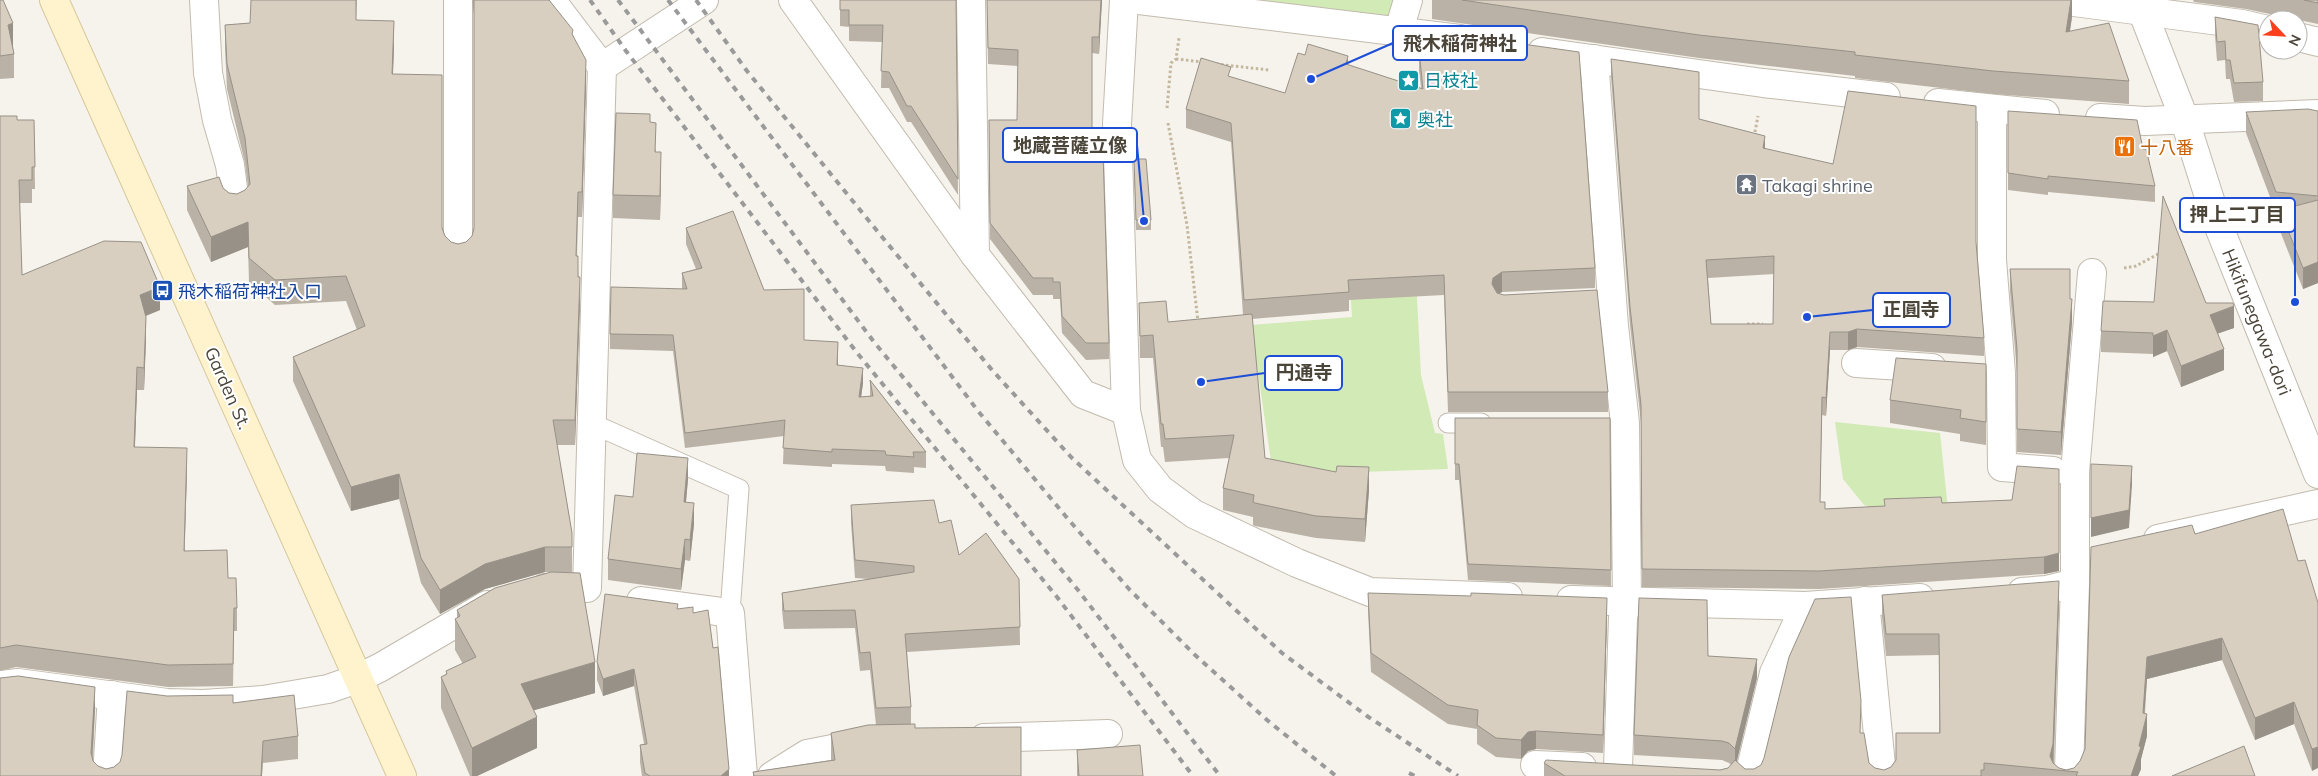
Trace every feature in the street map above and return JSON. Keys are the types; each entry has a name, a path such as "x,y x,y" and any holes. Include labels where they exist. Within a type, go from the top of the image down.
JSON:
{"main road":[{"name":"Garden St.","path":"54,0 402,776"}],"street":[{"path":"204,0 208,73 217,120 230,165 235,203"},
{"path":"458,0 458,254"},
{"path":"551,0 602,67 587,588"},
{"path":"602,67 704,0"},
{"path":"792,0 975,255 1083,394 1126,411"},
{"path":"971,0 975,255"},
{"path":"1124,0 1117,124 1126,411 1137,460 1160,489 1194,514 1297,563 1370,592 1627,602 1805,606 1941,596"},
{"path":"1139,0 1399,30 1487,44"},
{"path":"1399,30 1408,0"},
{"path":"2059,0 2140,6 2258,28"},
{"name":"Hikifunegawa-dori","path":"2140,6 2184,118 2217,222 2318,474"},
{"path":"1516,48 1992,110 2145,121 2318,114"},
{"path":"1594,59 1602,298 1615,423 1627,602 1622,617 1618,768"},
{"path":"1992,110 1992,260 2001,373 2002,467 2075,472"},
{"path":"2066,776 2069,770 2075,583 2088,553 2075,472 2092,272"},
{"path":"1856,363 2001,373"},
{"path":"2135,545 2318,504"},
{"path":"1998,593 2046,590 2075,583"},
{"path":"0,685 18,683 167,703 203,704 272,698 328,688 357,679 382,667 489,604 549,587 587,588 594,594 730,613 744,776"},
{"path":"1865,601 1882,776"},
{"path":"1749,776 1774,673 1805,606"},
{"path":"107,776 112,695"},
{"path":"963,739 1108,734"},
{"path":"772,776 808,765 866,742 896,741"},
{"path":"1535,765 1646,770"}],"lane":[{"path":"1448,422 1497,423"},
{"path":"593,424 739,489 730,613"}],"path":[{"path":"1167,108 1171,63 1176,59 1184,5"},
{"path":"1176,59 1268,70"},
{"path":"1168,123 1187,225 1198,324"},
{"path":"2092,272 2136,266 2167,249"},
{"path":"1744,324 1764,324"}],"green space":[{"path":"1244,0 1397,0 1393,18"},
{"path":"1342,166 1411,183 1421,375 1435,433 1443,434 1448,469 1273,475 1251,325 1352,317"},
{"path":"1835,422 1940,433 1948,509 1883,511 1864,505 1843,479"}],"building":[{"path":"0,0 3,0 13,23 8,25 14,54 0,56"},
{"path":"251,0 356,0 356,20 394,21 392,74 442,75 442,228 445,236 451,242 458,244 466,242 472,236 474,228 474,0 549,0 573,30 572,34 586,60 582,192 578,192 576,256 578,256 578,277 580,277 575,420 553,420 572,533 572,547 545,547 485,564 440,590 421,558 399,474 351,487 293,357 365,326 346,276 275,280 249,258 248,222 211,237 187,186 219,177 223,188 229,193 237,194 245,190 250,184 245,138 227,64 225,25 250,23"},
{"path":"840,0 956,0 958,179 911,106 907,106 889,72 881,71 883,25 849,25 849,10 840,10"},
{"path":"987,0 1101,0 1099,37 1092,37 1092,152 1103,152 1109,343 1086,343 1062,316 1060,282 1053,282 1053,278 1033,278 990,223 989,120 1017,120 1018,50 988,48"},
{"path":"1462,0 2071,0 2066,32 2109,23 2129,81 1993,71 1855,55 1855,52 1699,35"},
{"path":"2304,0 2318,0 2318,3"},
{"path":"2215,17 2258,25 2258,60 2261,60 2263,82 2234,83 2230,60 2226,60 2225,41 2217,42"},
{"path":"1424,30 1579,52 1595,268 1502,272 1493,278 1492,284 1497,293 1504,295 1597,290 1608,392 1448,392 1444,275 1348,280 1349,292 1244,300 1231,123 1186,109 1201,58 1231,67 1228,76 1285,93 1298,53 1305,55 1308,44 1348,56 1346,64 1423,89 1419,51"},
{"path":"1611,59 1699,72 1699,119 1765,136 1763,148 1833,164 1848,91 1976,106 1976,242 1984,338 1857,329 1848,332 1830,332 1826,398 1822,397 1820,502 1825,502 1825,509 1885,506 1884,499 1941,497 1942,503 2012,500 2017,466 2059,469 2059,553 2044,557 1819,571 1642,569 1641,405 1630,307","holes":["1774,256 1773,324 1711,324 1706,260"]},
{"path":"2308,109 2318,111 2318,196 2276,192 2246,112"},
{"path":"2008,111 2137,120 2143,149 2146,149 2155,186 2048,176 2048,179 2008,173"},
{"path":"616,113 650,114 650,122 656,123 655,152 661,152 660,196 613,195"},
{"path":"0,116 17,116 17,120 34,120 35,167 32,167 32,180 19,180 22,275 104,241 141,242 160,287 140,295 146,317 144,368 137,367 134,447 187,448 184,551 227,550 228,578 236,578 237,608 234,608 233,664 168,665 16,645 0,648"},
{"path":"1134,159 1146,159 1151,220 1136,220"},
{"path":"2163,196 2206,303 2233,303 2234,306 2210,315 2224,349 2181,366 2167,330 2153,336 2153,333 2101,331 2103,301 2154,302"},
{"path":"2318,200 2318,262 2303,268 2280,210"},
{"path":"733,211 764,290 804,289 804,340 838,342 837,365 863,368 859,397 873,396 870,380 926,452 913,452 914,457 886,455 885,451 832,449 832,452 783,448 785,420 685,433 673,335 610,334 611,287 687,289 682,273 702,268 686,228"},
{"path":"2010,269 2070,269 2070,299 2072,299 2061,432 2017,429 2017,349"},
{"path":"1166,301 1168,322 1252,314 1265,458 1336,472 1337,466 1369,467 1365,519 1316,516 1255,503 1253,502 1254,495 1223,488 1234,435 1165,439 1163,424 1161,424 1153,335 1140,336 1139,303"},
{"path":"1896,358 1986,364 1986,422 1960,418 1961,410 1890,400"},
{"path":"1455,418 1610,418 1611,570 1468,564 1459,464 1455,464"},
{"path":"637,453 688,458 684,502 694,503 690,540 685,539 681,569 608,559 615,495 633,497"},
{"path":"2091,464 2132,466 2129,510 2091,518"},
{"path":"934,500 939,523 951,520 959,555 986,533 1019,579 1020,627 905,634 911,707 876,708 870,652 860,653 855,610 784,611 782,593 914,572 914,566 855,560 851,505"},
{"path":"2283,509 2298,561 2305,560 2318,603 2318,747 2312,749 2294,702 2255,718 2222,638 2147,657 2143,713 2147,714 2139,746 2141,747 2131,776 2076,776 2078,772 1984,763 1984,770 1981,770 1981,776 1565,776 1544,763 1546,760 1720,770 1728,768 1735,760 1745,769 1754,769 1761,765 1764,758 1789,657 1815,599 1851,597 1861,701 1860,733 1864,733 1869,763 1875,768 1884,770 1891,767 1896,760 1896,733 1940,733 1939,634 1886,634 1882,595 2059,581 2053,744 2050,756 2053,763 2059,768 2066,770 2074,768 2080,761 2085,749 2091,547 2192,525 2195,534"},
{"path":"551,572 580,573 595,662 521,684 537,717 472,748 441,677 447,674 446,671 476,657 455,619 460,616 457,610 495,588"},
{"path":"1368,593 1471,596 1471,593 1607,598 1603,735 1536,731 1528,732 1521,740 1496,738 1477,725 1478,710 1448,705 1371,653"},
{"path":"605,594 678,604 677,609 693,607 693,613 708,610 713,648 718,647 729,769 721,776 650,776 645,773 640,745 647,744 634,669 603,679 597,662"},
{"path":"1639,598 1707,600 1708,656 1757,659 1735,749 1729,743 1722,741 1634,735"},
{"path":"18,676 95,687 91,753 93,761 98,766 106,769 114,767 120,762 122,755 127,691 167,696 233,695 233,703 294,695 298,736 263,741 261,776 0,776 0,678"},
{"path":"915,724 915,728 1021,727 1021,776 754,776 753,772 835,760 831,733 868,725"},
{"path":"1140,745 1143,776 1079,776 1077,750"},
{"path":"2244,746 2255,776 2172,776"}],"railway":[{"path":"590,0 626,51 858,354 1057,597 1193,776"},
{"path":"618,0 874,342 1078,590 1220,776"},
{"path":"668,0 978,411 1068,519 1129,589 1194,654 1267,720 1336,776"},
{"path":"696,0 747,71 878,232 992,370 1071,457 1282,653 1367,716 1458,776"},
{"path":"1409,773 1415,776"}],"place":[{"name":"飛木稲荷神社","path":"1311,79"},
{"name":"日枝社","path":"1408,80"},
{"name":"奥社","path":"1401,119"},
{"name":"十八番","path":"2124,147"},
{"name":"Takagi shrine","path":"1746,185"},
{"name":"地蔵菩薩立像","path":"1144,221"},
{"name":"飛木稲荷神社入口","path":"162,291"},
{"name":"押上二丁目","path":"2295,302"},
{"name":"正圓寺","path":"1807,317"},
{"name":"円通寺","path":"1201,382"}]}
